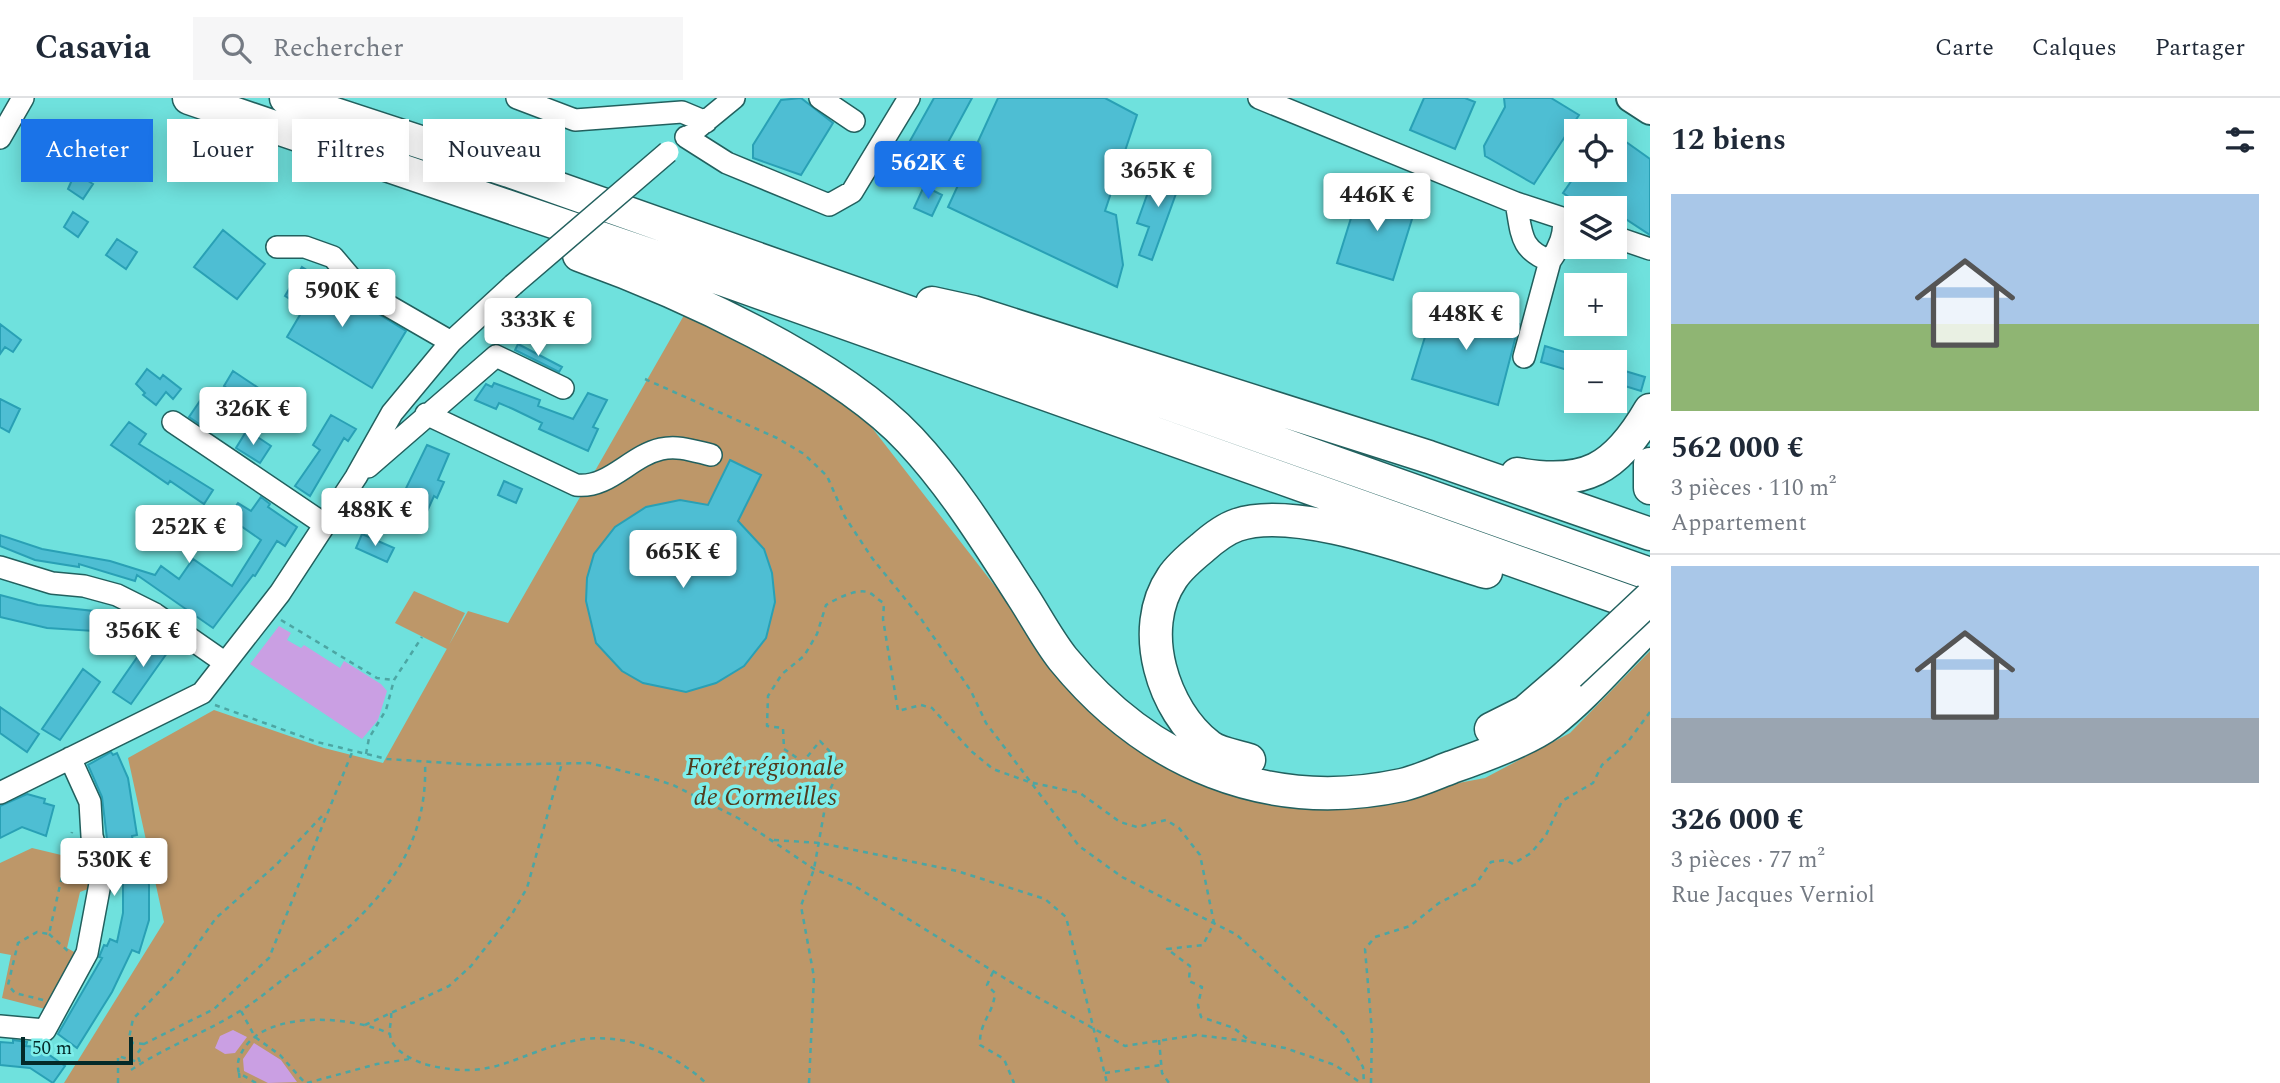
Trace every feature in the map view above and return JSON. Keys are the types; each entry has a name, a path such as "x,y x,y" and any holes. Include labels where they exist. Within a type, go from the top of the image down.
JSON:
{"highway":[{"path":"190,98 503,208 727,281 1650,609"},
{"path":"286,98 509,171 1650,574"},
{"path":"503,208 512,230 637,276 764,338 848,387 909,439 967,510 1063,659 1131,728 1161,748 1200,767 1261,787 1307,793 1362,791 1404,784 1472,760 1548,725 1581,678 1650,598"},
{"path":"824,281 973,312 1429,457 1650,534"},
{"path":"1429,457 1537,478 1579,476 1604,466 1623,450 1650,410"},
{"path":"1650,464 1650,488"},
{"path":"1551,575 1494,574 1337,529 1283,518 1237,525 1208,543 1171,579 1156,616 1164,683 1177,710 1210,747 1265,765 1330,774 1378,770 1439,755 1525,712 1581,678 1650,625"}],"main road":[{"path":"1630,98 1650,111"}],"street":[{"path":"0,138 23,98"},
{"path":"517,98 575,120 682,112 706,122"},
{"path":"0,793 202,693 223,663 241,647 267,611 356,477 392,413 451,342 513,285 734,98"},
{"path":"820,98 854,121"},
{"path":"686,137 727,163 829,205 852,192 909,98"},
{"path":"1259,98 1516,203 1564,219"},
{"path":"1516,203 1524,241 1531,253 1550,261"},
{"path":"1524,357 1550,261 1556,252 1564,226"},
{"path":"1627,241 1650,249"},
{"path":"277,247 305,247 333,257 361,290 451,342"},
{"path":"356,477 496,356 563,388"},
{"path":"426,414 576,485 592,487 640,456 662,449 682,448 711,455"},
{"path":"173,422 324,524"},
{"path":"0,567 52,583 85,586 117,595 155,614 223,663"},
{"path":"0,1026 45,1030 83,959 102,873 92,836 90,803 70,758"}],"path":[{"path":"645,379 777,438 804,454 827,477 845,517 872,558 919,616 971,691 986,723 1079,846 1122,877 1237,935 1344,1034 1363,1067 1362,1083"},
{"path":"809,1083 814,977 801,906 814,869 827,796 837,775 835,757 820,741 803,762 783,749 783,728 767,726 768,696 782,674 804,656 817,634 826,605 840,597 869,593 884,603 883,620 898,711 921,705 932,708 986,764 1029,782 1080,793 1120,822 1137,827 1166,820 1179,828 1200,855 1214,923 1203,946 1167,949 1190,966 1189,981 1202,987 1198,1005 1201,1017 1234,1028 1251,1042"},
{"path":"267,611 377,678 394,680"},
{"path":"366,754 369,738 386,710 394,680 422,637"},
{"path":"202,693 208,702 239,714 317,742 366,754 425,762 589,763 673,785 738,818 814,869 853,885 993,971 1125,1046 1195,1035 1251,1042 1285,1048 1335,1065 1362,1083"},
{"path":"1371,1083 1372,1032 1365,949 1375,937 1410,926 1439,903 1476,884 1491,862 1506,860 1513,864 1531,853 1546,835 1562,801 1593,783 1602,765 1627,743 1650,712"},
{"path":"141,1063 137,1054 144,1044 214,1009 269,958 296,896 325,813 353,750"},
{"path":"131,1070 241,1011 334,941 378,899 397,874 424,805 425,762"},
{"path":"365,1025 450,986 471,967 512,914 527,888 562,763"},
{"path":"144,1044 133,1043 129,1038 133,1018 177,973 216,918 276,864 325,813"},
{"path":"49,934 74,825"},
{"path":"771,839 820,843 957,871 1045,899 1066,917 1107,1083"},
{"path":"55,1012 43,1000 15,993 8,985 18,943 37,932 49,934 60,941 64,949 83,959"},
{"path":"993,971 987,985 995,993 994,1005 980,1028 980,1045 1004,1059 1014,1083"},
{"path":"241,1011 255,1037 280,1055 306,1083 377,1064 410,1059"},
{"path":"391,1013 390,1034 396,1047 410,1059 448,1074 477,1076 579,1040 613,1041 661,1051 686,1064 706,1083"},
{"path":"240,1083 238,1061 241,1053 266,1029 303,1021 365,1025 390,1034"},
{"path":"1159,1040 1161,1065 1168,1083"},
{"path":"118,1083 118,1056 141,1063"},
{"path":"1104,1073 1161,1065"},
{"path":"239,1073 256,1083"}],"green space":[{"name":"Forêt régionale de Cormeilles","path":"687,310 852,402 1043,648 1155,759 1368,800 1485,778 1570,733 1650,651 1650,1083 64,1083 164,922 128,758 214,710 324,748 383,763 468,611 508,623"},
{"path":"414,591 465,613 447,649 395,623"},
{"path":"32,848 78,859 93,867 93,887 80,892 67,948 76,953 45,1009 2,998 11,955 0,953 0,863"}],"shaded area":[{"path":"279,626 291,633 287,640 301,648 304,645 340,668 344,661 381,684 387,691 378,720 362,739 250,664"},
{"path":"233,1030 247,1037 235,1053 225,1054 215,1048 220,1036"},
{"path":"254,1043 281,1060 297,1082 268,1083 244,1071 243,1059"}],"building":[{"path":"801,98 833,123 801,175 753,158 753,145 781,100"},
{"path":"934,98 972,98 932,172 901,157"},
{"path":"998,98 1105,98 1137,115 1105,211 1116,215 1123,265 1117,287 948,207"},
{"path":"1424,98 1465,98 1475,102 1455,149 1410,130"},
{"path":"1504,98 1551,98 1579,115 1576,119 1564,119 1564,138 1534,184 1485,156 1484,146 1505,107"},
{"path":"1627,143 1650,159 1650,235 1627,220 1627,196 1567,196 1563,193 1571,182 1627,182"},
{"path":"1157,167 1182,177 1152,260 1139,255 1149,227 1137,223"},
{"path":"71,182 93,184 83,199 68,189"},
{"path":"924,186 942,195 932,216 914,208"},
{"path":"1361,186 1417,203 1393,280 1337,263"},
{"path":"73,212 88,222 78,237 64,227"},
{"path":"223,230 265,264 237,299 194,267"},
{"path":"117,239 137,252 126,269 106,255"},
{"path":"302,267 406,331 372,388 287,337 304,308 285,296"},
{"path":"1437,298 1519,324 1498,405 1412,379"},
{"path":"0,324 21,340 13,352 5,347 0,354"},
{"path":"518,344 562,367 559,372 515,350"},
{"path":"1545,346 1564,352 1564,369 1541,362"},
{"path":"147,369 160,379 163,375 181,389 173,399 166,392 156,405 143,395 145,393 136,384"},
{"path":"233,371 260,389 250,405 224,386"},
{"path":"1627,372 1645,377 1641,391 1627,387"},
{"path":"494,383 540,400 538,406 573,419 588,393 607,400 593,427 598,429 588,451 539,429 542,423 513,409 499,403 496,409 475,400 486,384 492,387"},
{"path":"202,398 217,408 205,428 189,417"},
{"path":"0,399 20,409 9,432 0,427"},
{"path":"331,415 356,429 348,441 344,438 310,496 295,486 320,450 313,445"},
{"path":"129,422 146,434 139,444 213,490 204,504 170,481 168,484 111,445"},
{"path":"247,430 271,446 260,463 236,448"},
{"path":"427,445 449,454 438,480 444,482 437,498 434,496 421,525 394,513"},
{"path":"730,460 761,475 738,521 764,549 772,573 775,602 766,638 744,666 716,683 686,692 643,683 622,671 596,643 586,601 587,578 594,554 615,527 646,507 680,500 708,505"},
{"path":"504,481 522,489 516,503 498,495"},
{"path":"261,497 270,504 268,507 297,527 285,546 277,541 255,576 253,575 213,628 137,575 135,581 79,564 79,567 35,560 0,546 0,535 42,549 110,561 155,575 161,566 179,579 193,559 232,586 261,540 228,517 238,503 251,511"},
{"path":"362,534 394,548 387,562 356,548"},
{"path":"0,595 38,605 94,611 94,631 47,628 0,617"},
{"path":"154,633 172,646 131,704 113,692"},
{"path":"83,669 100,682 60,740 42,729"},
{"path":"0,707 39,734 27,752 0,733"},
{"path":"111,752 113,755 117,753 128,778 137,835 132,836 136,859 143,858 149,885 149,920 139,953 132,950 112,992 77,1048 58,1034 102,958 99,957 104,945 107,946 110,939 117,942 123,913 123,881 119,882 118,869 121,868 119,841 110,843 107,839 102,797 88,765"},
{"path":"27,794 45,799 44,803 54,806 46,836 22,827 0,838 0,806"},
{"path":"13,1040 27,1042 26,1046 38,1047 65,1066 53,1083 30,1068 0,1065 0,1042 13,1043"}]}
